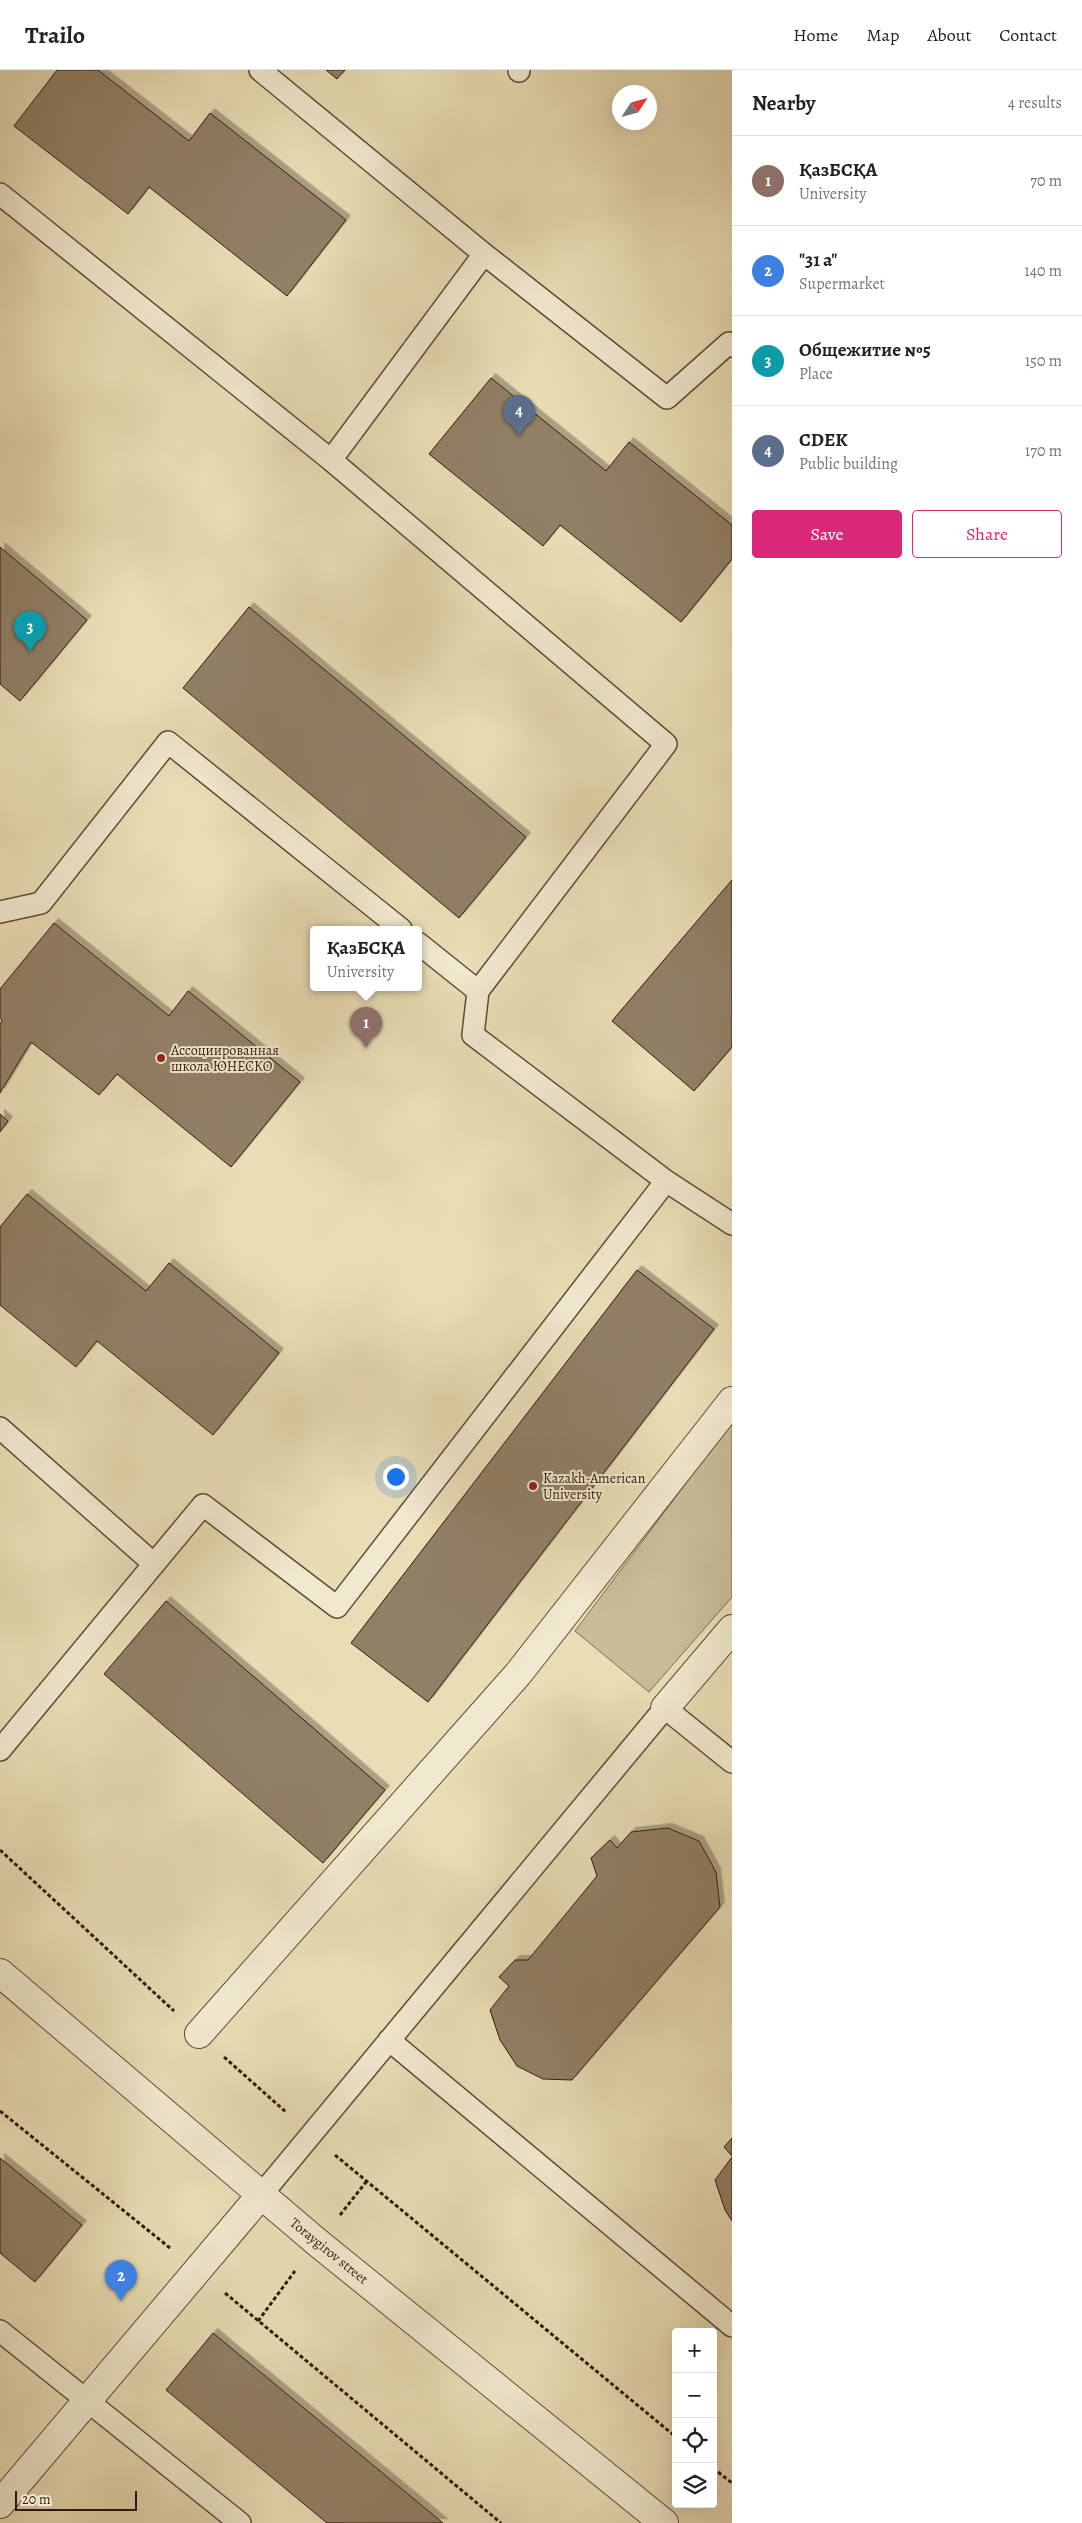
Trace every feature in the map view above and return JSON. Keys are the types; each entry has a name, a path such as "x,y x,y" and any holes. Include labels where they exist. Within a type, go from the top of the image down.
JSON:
{"street":[{"path":"199,2034 518,1674 732,1402"},
{"path":"665,1708 732,1629"},
{"name":"Toraygirov street","path":"0,1973 318,2243 664,2523"},
{"path":"0,2504 261,2195"}],"lane":[{"path":"260,70 484,254 667,398 729,343 732,346"},
{"path":"0,194 330,460 666,744 478,992 474,1035 666,1181 732,1224"},
{"path":"330,460 484,254"},
{"path":"0,912 41,903 168,742 397,926"},
{"path":"422,947 478,992"},
{"path":"0,1750 203,1505 337,1606 666,1181"},
{"path":"0,1428 154,1564"},
{"path":"261,2195 665,1708 732,1762"},
{"path":"389,2040 732,2326"},
{"path":"0,2331 86,2402 240,2523"}],"path":[{"path":"0,2111 197,2270 501,2523"},
{"path":"258,2321 366,2182"},
{"path":"717,2471 732,2483"}],"shaded area":[{"path":"732,1422 732,1597 649,1692 575,1631"}],"building":[{"path":"57,70 98,70 189,141 210,113 346,220 287,296 149,187 128,214 14,126"},
{"path":"326,70 345,70 337,79"},
{"path":"491,378 606,471 629,442 732,525 732,559 681,622 560,525 543,546 429,454"},
{"path":"0,547 87,620 20,701 0,684"},
{"path":"249,607 526,837 459,918 183,688"},
{"path":"732,880 732,1047 694,1091 612,1021"},
{"name":"Ассоциированная школа ЮНЕСКО","path":"54,923 169,1016 188,991 300,1082 231,1167 117,1074 99,1095 31,1042 0,1093 0,1025 2,1020 0,1018 0,989"},
{"path":"0,1114 8,1121 0,1132"},
{"path":"27,1194 146,1291 169,1263 279,1353 213,1435 97,1341 76,1367 0,1305 0,1227"},
{"name":"Kazakh-American University","path":"637,1270 714,1329 428,1702 351,1643"},
{"path":"166,1601 385,1790 323,1863 104,1674"},
{"path":"668,1828 699,1841 716,1872 720,1907 572,2080 543,2079 517,2066 500,2040 490,2010 509,1986 499,1977 515,1960 528,1960 597,1876 591,1858 610,1840 617,1848 631,1832"},
{"path":"732,2138 732,2156 724,2147"},
{"path":"732,2157 732,2221 725,2210 715,2180"},
{"path":"0,2158 82,2225 35,2282 0,2253"},
{"path":"213,2333 443,2523 327,2523 166,2390"}],"place":[{"name":"CDEK","path":"519,436"},
{"name":"Общежитие №5","path":"30,652"},
{"name":"ҚазБСҚА","path":"366,1048"},
{"name":"Ассоциированная школа ЮНЕСКО","path":"161,1058"},
{"name":"Kazakh-American University","path":"533,1486"},
{"name":"\"31 а\"","path":"121,2301"}]}
